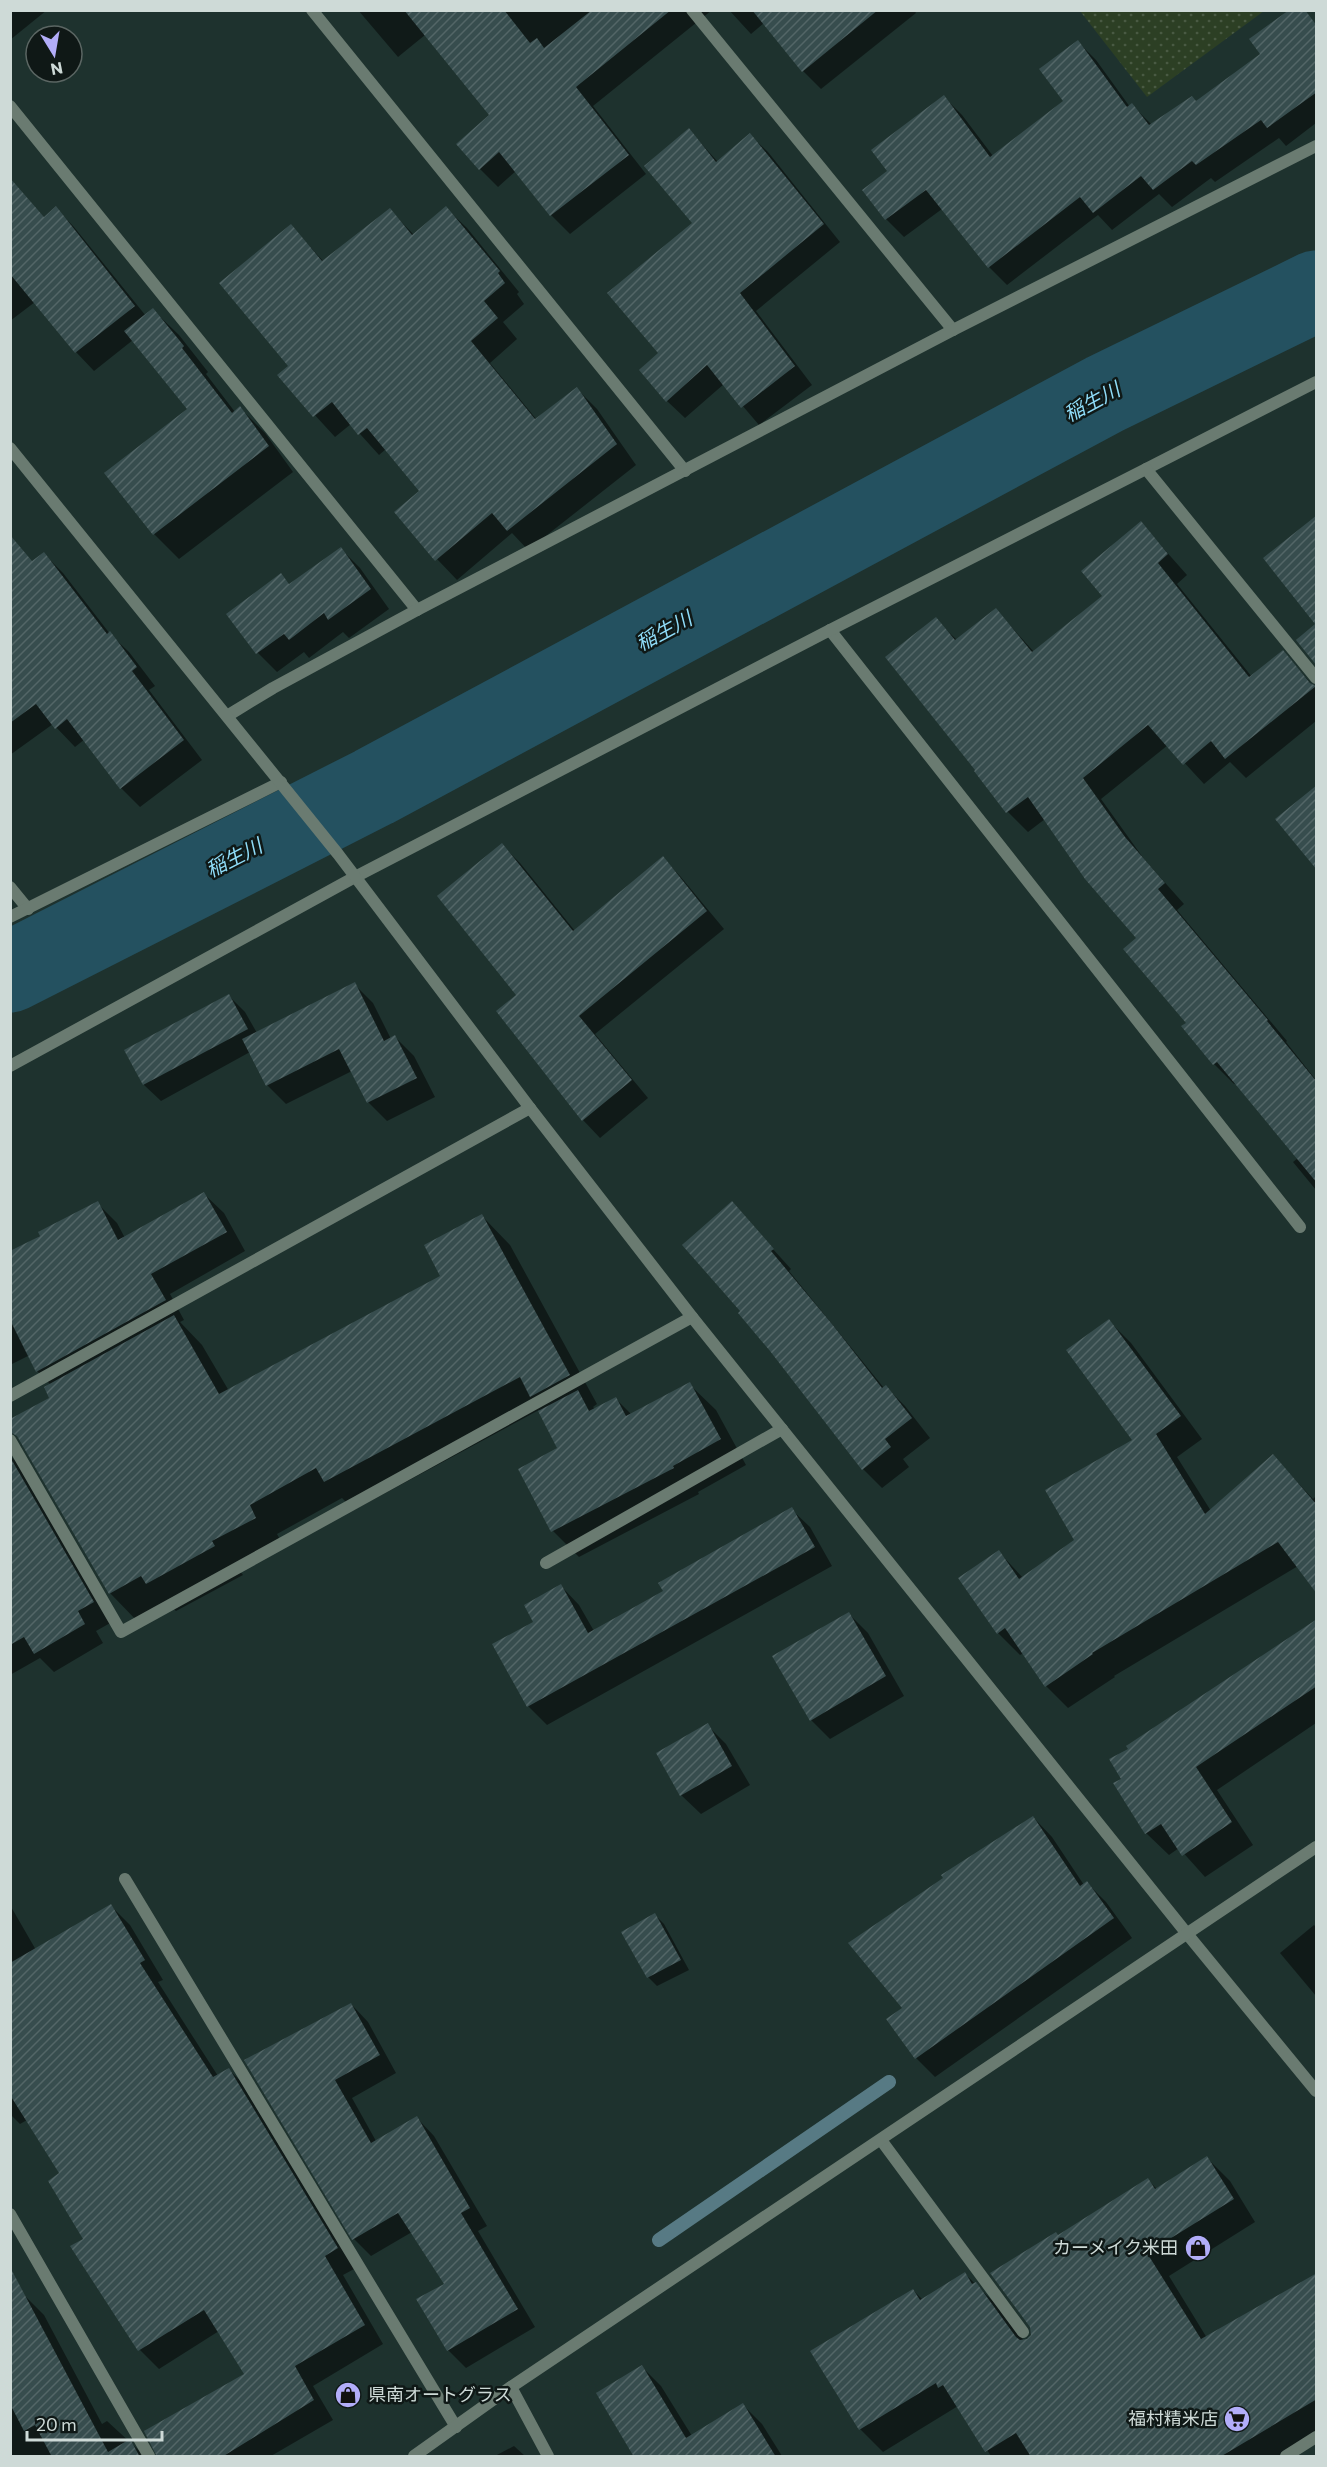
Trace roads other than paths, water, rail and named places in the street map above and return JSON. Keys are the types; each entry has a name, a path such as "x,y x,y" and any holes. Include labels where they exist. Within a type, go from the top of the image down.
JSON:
{"street":[{"path":"312,10 686,471"},
{"path":"692,10 953,330"},
{"path":"10,106 417,610"},
{"path":"228,716 273,688 417,610 953,330 1317,146"},
{"path":"10,1066 355,877 830,630 1317,382"},
{"path":"10,447 281,782 692,1317 1188,1935 1317,2091"},
{"path":"1146,469 1317,678"},
{"path":"830,630 1300,1227"},
{"path":"10,917 281,782"},
{"path":"10,887 28,909"},
{"path":"10,1396 530,1108"},
{"path":"10,1440 121,1632 692,1317"},
{"path":"546,1563 782,1429"},
{"path":"414,2457 511,2387 1317,1847"},
{"path":"125,1879 456,2427"},
{"path":"881,2140 1023,2332"},
{"path":"10,2214 149,2457"},
{"path":"511,2387 548,2457"},
{"path":"1286,2457 1317,2438"}],"waterway":[{"name":"稲生川","path":"10,972 374,787 1105,394 1316,291"},
{"path":"659,2240 889,2082"}],"place":[{"name":"カーメイク米田","path":"1198,2248"},
{"name":"県南オートグラス","path":"348,2395"},
{"name":"福村精米店","path":"1237,2419"}]}
